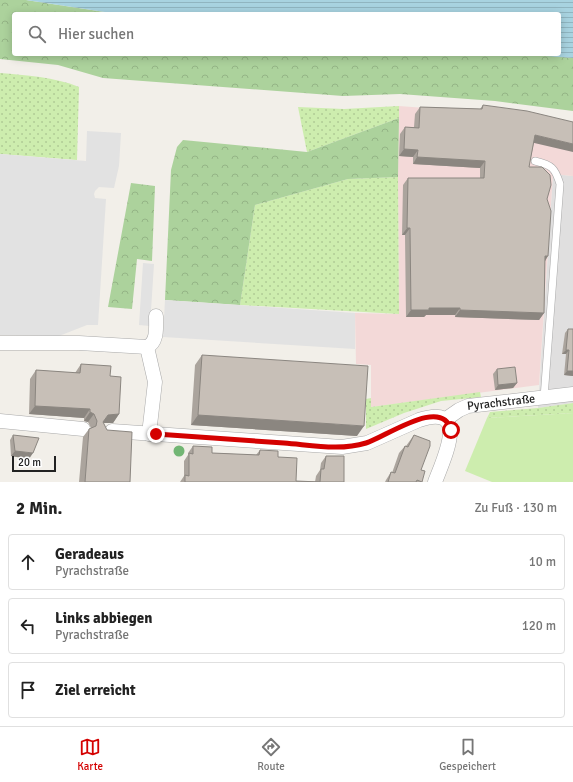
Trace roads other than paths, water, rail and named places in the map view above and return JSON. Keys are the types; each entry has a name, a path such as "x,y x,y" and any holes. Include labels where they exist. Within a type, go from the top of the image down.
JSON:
{"street":[{"path":"0,343 79,343 147,347 152,345 155,340 156,316"},
{"path":"147,347 155,382 149,434"},
{"name":"Pyrachstraße","path":"446,420 459,410 468,406 573,394"},
{"path":"105,431 342,447 367,443 427,417 440,417 446,420 450,425 450,436 435,482"},
{"path":"0,421 83,429"}],"lane":[{"path":"535,161 546,164 555,170 560,184 544,398"}],"water":[{"path":"26,0 573,0 573,58 546,56 561,56 561,12 105,12"}]}
